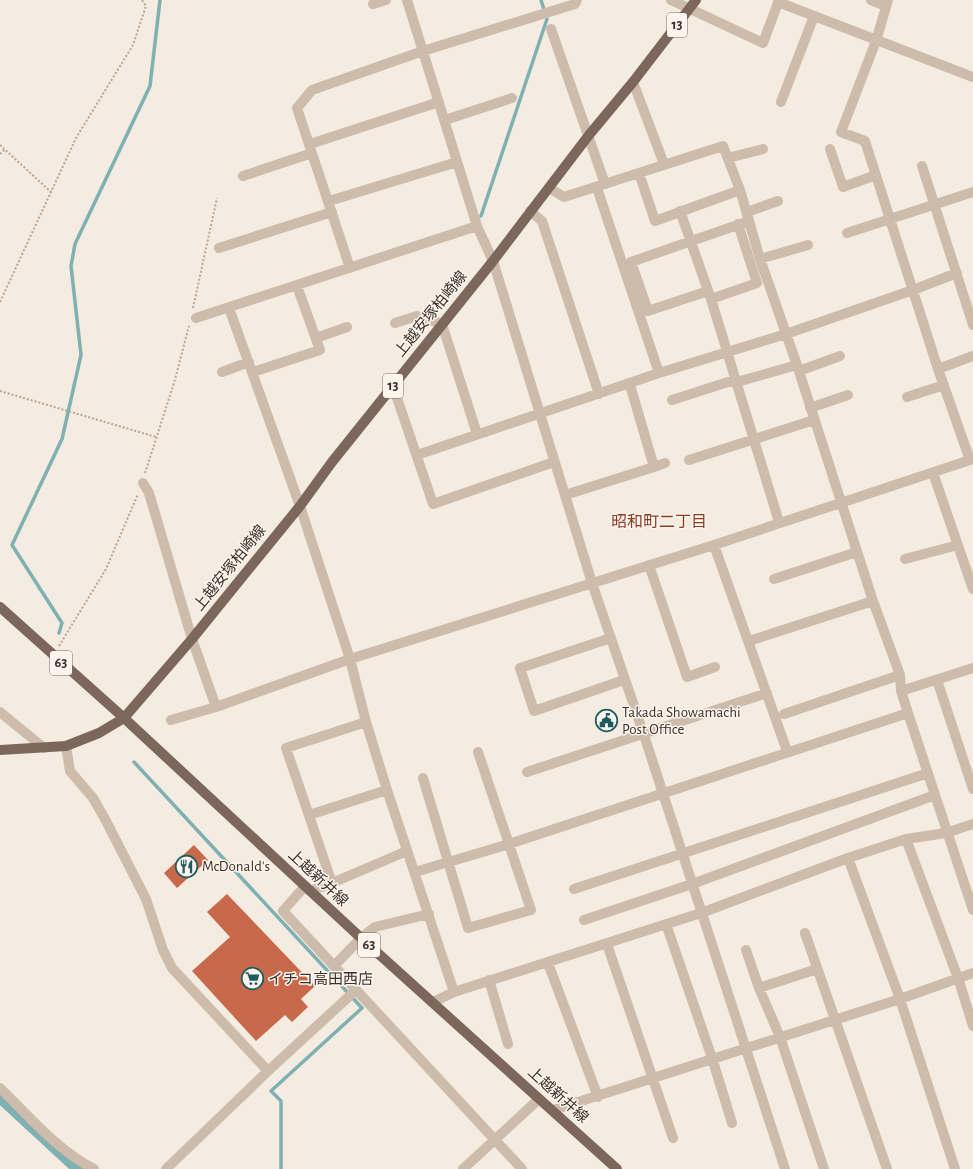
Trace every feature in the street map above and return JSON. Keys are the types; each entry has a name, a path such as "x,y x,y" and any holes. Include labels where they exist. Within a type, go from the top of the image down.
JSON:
{"main road":[{"name":"上越安塚柏崎線","path":"0,750 66,746 99,733 124,718 192,639 300,506 332,462 493,261 589,135 633,82 696,0"},
{"name":"上越新井線","path":"0,607 124,718 361,938 617,1169"}],"street":[{"path":"373,4 386,0"},
{"path":"407,0 477,226 493,261 539,415 592,583 643,732 785,1169"},
{"path":"350,268 297,108 312,90 423,51 575,4 577,0"},
{"path":"671,0 763,43 779,1 876,41 973,77"},
{"path":"171,720 216,707 350,659 649,565 972,460 938,369 865,141 841,132 876,41 887,3 871,0"},
{"path":"781,102 814,16"},
{"path":"551,28 589,135 601,186 659,373"},
{"path":"633,82 664,164"},
{"path":"445,120 512,98"},
{"path":"243,176 311,149 439,102"},
{"path":"549,188 564,197 723,146 740,190 760,259 798,368 873,601 900,675 901,691 946,833 970,892 973,910"},
{"path":"728,158 763,149"},
{"path":"830,149 843,187 876,175"},
{"path":"329,201 457,162"},
{"path":"922,166 973,325"},
{"path":"639,173 655,221 740,190"},
{"path":"848,233 973,192"},
{"path":"738,224 757,283 648,311 632,262 738,224 748,216 778,201"},
{"path":"530,211 542,221 599,394"},
{"path":"680,211 737,382 779,522"},
{"path":"219,248 332,212"},
{"path":"193,317 229,308 477,226"},
{"path":"760,259 808,245"},
{"path":"417,454 630,385 659,373 786,334 913,290 957,273"},
{"path":"253,372 320,350 297,286"},
{"path":"229,308 300,506 350,659 366,722 387,790 454,992"},
{"path":"395,323 417,316 442,324 477,434"},
{"path":"316,338 347,327"},
{"path":"672,400 728,382 737,382 798,368 840,356"},
{"path":"938,369 973,356"},
{"path":"222,372 249,362"},
{"path":"630,385 654,467"},
{"path":"907,397 944,385"},
{"path":"393,386 433,504 554,462"},
{"path":"810,408 848,395"},
{"path":"689,460 814,420"},
{"path":"565,495 665,463"},
{"path":"933,473 972,584"},
{"path":"143,483 149,493 192,639 216,707"},
{"path":"714,544 787,751"},
{"path":"905,559 958,545"},
{"path":"774,579 857,552"},
{"path":"649,565 687,677 715,667"},
{"path":"749,641 873,601"},
{"path":"611,638 520,668 534,711 624,680"},
{"path":"901,691 973,668"},
{"path":"784,714 900,675"},
{"path":"937,680 973,789"},
{"path":"527,772 643,732 767,693"},
{"path":"0,712 44,748"},
{"path":"415,872 509,844 787,751 908,713"},
{"path":"332,883 286,748 366,722"},
{"path":"66,746 70,771 93,798 108,824 146,899 163,950 172,968 268,1071"},
{"path":"422,778 468,928 530,910 478,752"},
{"path":"574,889 928,773"},
{"path":"309,815 387,790"},
{"path":"584,920 692,884 935,795"},
{"path":"433,1002 454,992 489,980 548,963 701,913 848,858 906,839 946,833 973,824"},
{"path":"906,839 958,978 973,1026"},
{"path":"407,851 332,883 308,888 283,911 522,1169"},
{"path":"848,858 900,999 955,1169"},
{"path":"334,966 361,938 375,927 429,914"},
{"path":"666,924 712,1058 732,1123"},
{"path":"805,933 887,1169"},
{"path":"607,944 654,1077 673,1138"},
{"path":"746,950 759,988 780,1037 824,1169"},
{"path":"548,963 598,1097"},
{"path":"759,988 817,969"},
{"path":"553,1110 598,1097 745,1047 900,999 973,973"},
{"path":"489,980 508,1044"},
{"path":"166,1169 268,1071 356,990"},
{"path":"0,1088 45,1132 80,1162 94,1169"},
{"path":"463,1169 539,1099"}],"path":[{"path":"0,302 76,138 133,45 146,6 142,0"},
{"path":"0,145 51,192"},
{"path":"0,154 5,149"},
{"path":"53,656 106,569 143,483 193,317 217,198"},
{"path":"0,391 156,437"}],"building":[{"name":"McDonald's","path":"194,845 208,860 177,888 164,873"},
{"name":"イチコ高田西店","path":"227,894 315,986 301,999 308,1007 292,1022 285,1015 256,1041 192,971 230,937 207,912"}],"waterway":[{"path":"59,633 62,623 12,545 62,439 81,355 71,266 75,244 150,86 160,0"},
{"path":"481,216 547,19 541,0"},
{"path":"134,762 362,1008 271,1091 281,1101 281,1169"},
{"path":"0,1097 78,1169"}],"place":[{"name":"Takada Showamachi Post Office","path":"607,721"},
{"name":"McDonald's","path":"186,866"},
{"name":"イチコ高田西店","path":"253,979"}],"district":[{"name":"昭和町二丁目","path":"659,522"}]}
